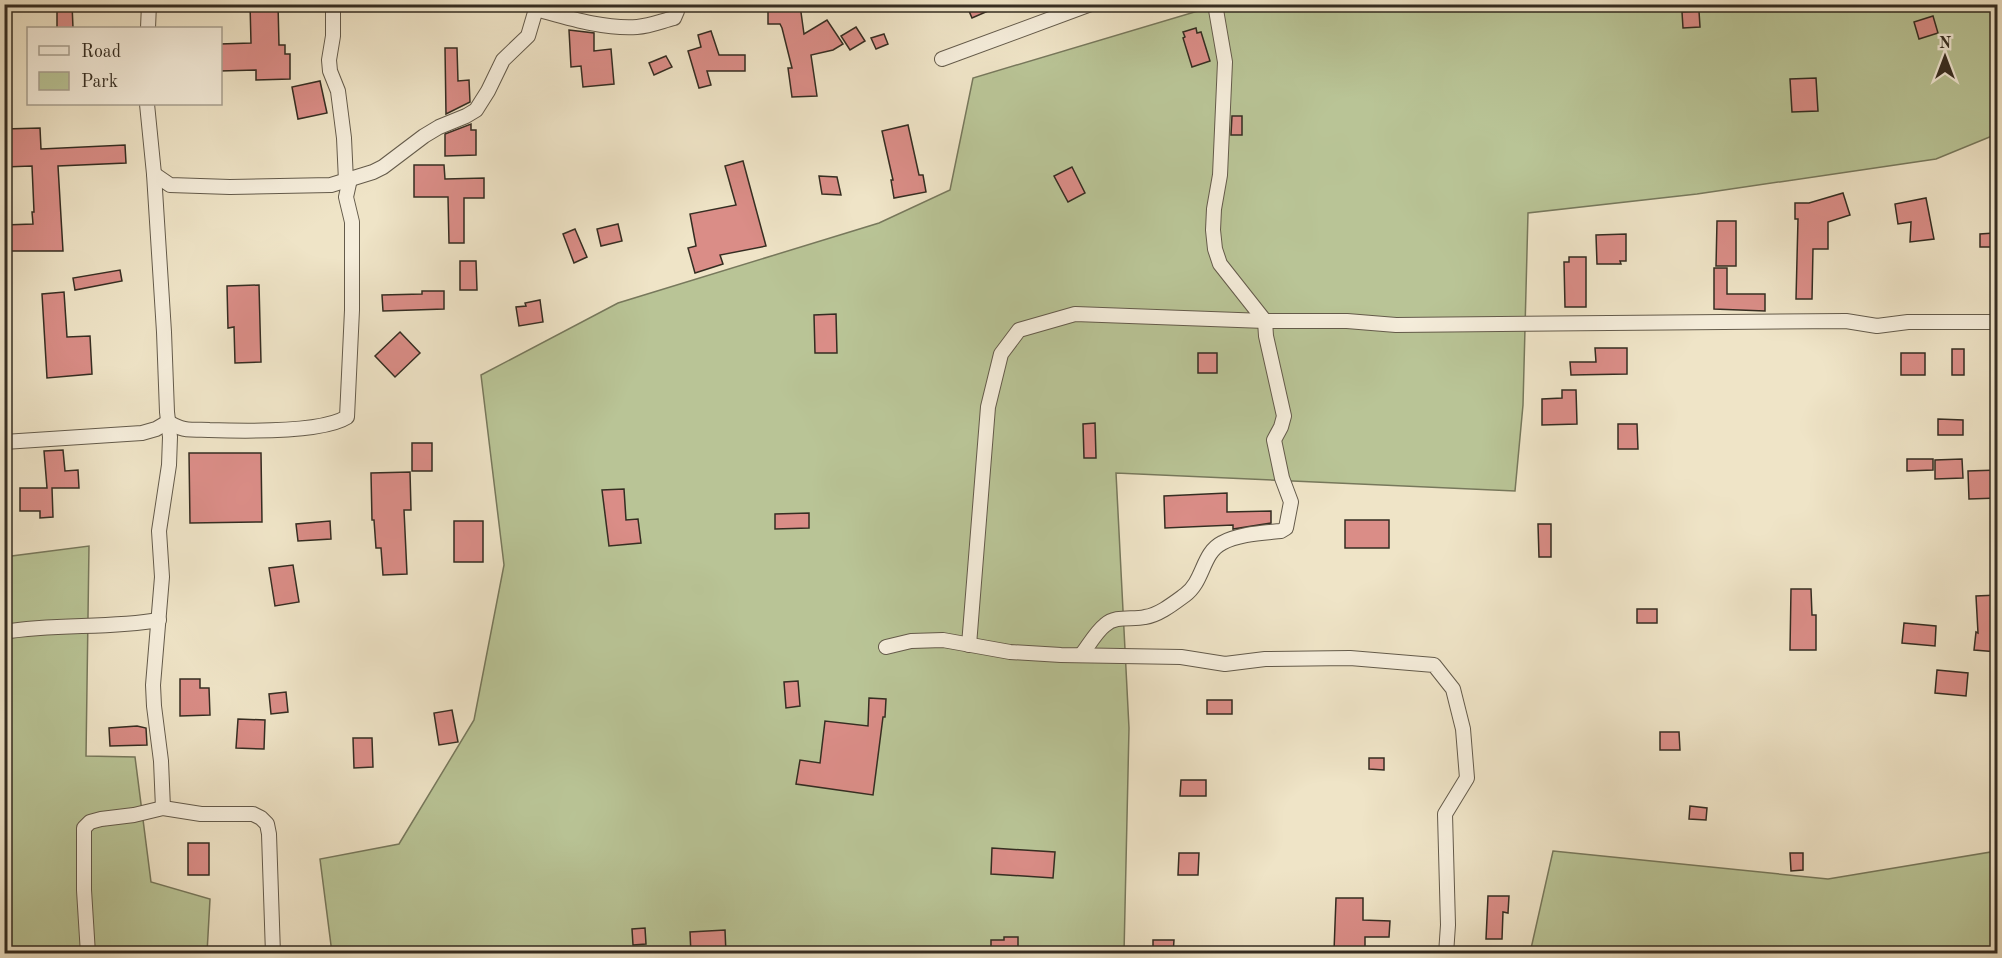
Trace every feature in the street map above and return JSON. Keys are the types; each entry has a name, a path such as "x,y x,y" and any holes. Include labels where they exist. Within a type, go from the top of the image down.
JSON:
{"street":[{"path":"148,27 149,4"},
{"path":"168,422 182,429 250,432 312,426 347,417 352,310 352,222 346,197 348,180 340,102 330,71 329,60 333,36 333,4"},
{"path":"536,9 552,4"},
{"path":"536,9 589,24 640,27 674,18 677,12 673,4"},
{"path":"942,59 1091,4"},
{"path":"1082,654 1104,625 1114,620 1157,614 1187,594 1197,583 1210,552 1219,544 1229,539 1281,531 1286,528 1292,502 1282,478 1274,440 1284,416 1266,336 1265,321 1220,264 1215,249 1213,230 1216,190 1220,175 1225,62 1215,4"},
{"path":"154,174 170,185 180,187 331,185 383,167 424,136 476,110 503,60 528,36 536,9"},
{"path":"147,105 154,174 170,437 169,465 159,531 162,576 154,706 159,741 163,808"},
{"path":"331,185 346,197"},
{"path":"969,645 988,407 1001,354 1019,330 1075,314 1265,321 1347,321 1396,325 1846,321 1877,326 1908,322 1998,322"},
{"path":"4,442 142,432 156,429 168,422"},
{"path":"170,437 182,429"},
{"path":"4,632 67,626 122,625 159,620"},
{"path":"886,647 897,643 943,640 1010,652 1181,657 1225,664 1265,659 1350,658 1434,665 1453,689 1463,729 1467,778 1445,814 1448,925 1446,954"},
{"path":"88,954 84,890 84,828 90,822 100,819 134,815 163,808 201,814 253,814 267,824 273,954"}],"green space":[{"path":"1993,4 1997,12 1997,134 1936,159 1697,194 1528,213 1523,405 1515,491 1116,473 1129,728 1124,953 332,953 320,859 399,844 474,720 504,565 481,375 618,303 879,223 950,190 973,78 1218,5"},
{"path":"89,546 86,756 135,757 151,882 210,899 207,953 5,953 4,557"},
{"path":"1553,851 1828,879 1997,851 1997,953 1530,953"}],"building":[{"path":"57,4 72,4 73,27 57,27"},
{"path":"250,4 278,4 279,45 285,45 285,54 290,54 290,79 256,80 256,70 222,71 222,44 251,43"},
{"path":"966,4 1004,4 972,18"},
{"path":"800,5 804,34 827,20 843,44 833,50 811,55 817,96 792,97 788,68 792,68 782,28 780,24 768,24 768,10"},
{"path":"1699,11 1700,27 1683,28 1682,12"},
{"path":"1933,16 1938,33 1919,39 1914,22"},
{"path":"856,27 865,41 850,50 841,36"},
{"path":"1196,28 1197,33 1201,32 1210,61 1192,67 1183,32"},
{"path":"569,30 594,33 594,51 611,49 614,84 583,87 581,66 571,67"},
{"path":"711,31 719,55 745,55 745,71 707,71 711,85 699,88 688,51 701,47 698,35"},
{"path":"884,34 888,44 876,49 871,38"},
{"path":"445,48 457,48 458,81 469,80 470,102 446,114"},
{"path":"666,56 672,67 654,75 649,63"},
{"path":"1816,78 1818,111 1792,112 1790,79"},
{"path":"320,81 327,113 298,119 292,87"},
{"path":"1232,116 1242,116 1242,135 1231,135"},
{"path":"471,124 471,130 476,130 476,155 445,156 445,134"},
{"path":"908,125 919,175 923,175 926,192 894,198 891,180 893,180 882,131"},
{"path":"40,128 41,149 125,145 126,163 58,166 63,251 4,251 4,225 33,224 32,212 34,212 32,166 4,167 4,129"},
{"path":"743,161 766,246 720,255 723,264 695,273 688,248 696,246 690,214 736,205 725,166"},
{"path":"414,165 444,165 445,179 484,178 484,198 464,198 464,243 449,243 448,197 414,197"},
{"path":"1072,167 1085,193 1068,202 1054,176"},
{"path":"819,176 837,177 841,195 822,194"},
{"path":"1843,193 1850,215 1828,222 1828,249 1813,249 1812,299 1796,299 1798,219 1795,219 1795,203 1809,203"},
{"path":"1926,198 1934,239 1910,242 1911,222 1898,224 1895,204"},
{"path":"1717,221 1736,221 1736,266 1716,266"},
{"path":"618,224 622,241 601,246 597,229"},
{"path":"575,229 587,257 574,263 563,234"},
{"path":"1626,234 1626,261 1620,261 1621,264 1597,264 1596,235"},
{"path":"1980,234 1998,235 1998,247 1980,247"},
{"path":"1569,257 1586,257 1586,307 1565,307 1564,262 1569,262"},
{"path":"460,261 476,261 477,290 460,290"},
{"path":"1714,268 1727,268 1727,294 1765,294 1765,311 1714,309"},
{"path":"120,270 122,281 75,290 73,278"},
{"path":"259,285 261,362 235,363 234,327 228,328 227,286"},
{"path":"422,291 444,291 444,309 383,311 382,295 422,294"},
{"path":"64,292 67,337 90,336 92,374 47,378 42,294"},
{"path":"540,300 543,322 519,326 516,307 526,306 525,303"},
{"path":"836,314 837,353 815,353 814,315"},
{"path":"400,332 420,353 395,377 375,356"},
{"path":"1595,348 1627,348 1627,374 1571,375 1570,362 1596,362"},
{"path":"1952,349 1964,349 1964,375 1952,375"},
{"path":"1198,353 1217,353 1217,373 1198,373"},
{"path":"1901,353 1925,353 1925,375 1901,375"},
{"path":"1562,390 1576,390 1577,424 1542,425 1542,399 1562,398"},
{"path":"1938,419 1963,420 1963,435 1938,435"},
{"path":"1095,423 1096,458 1084,458 1083,424"},
{"path":"1618,424 1637,424 1638,449 1618,449"},
{"path":"412,443 432,443 432,471 412,471"},
{"path":"63,450 65,471 78,470 79,488 52,488 53,517 40,518 40,511 20,511 20,488 47,488 44,451"},
{"path":"189,453 261,453 262,522 190,523"},
{"path":"1907,459 1933,459 1933,470 1907,471"},
{"path":"1962,459 1963,478 1935,479 1935,460"},
{"path":"1998,470 1998,498 1969,499 1968,471"},
{"path":"410,472 411,510 404,510 407,574 383,575 381,548 376,548 374,520 372,520 371,473"},
{"path":"624,489 626,520 638,519 641,543 609,546 602,490"},
{"path":"1227,493 1227,512 1271,511 1271,523 1233,529 1233,525 1165,528 1164,496"},
{"path":"809,513 809,528 775,529 775,514"},
{"path":"1345,520 1389,520 1389,548 1345,548"},
{"path":"330,521 331,539 298,541 296,524"},
{"path":"454,521 483,521 483,562 454,562"},
{"path":"1538,524 1551,524 1551,557 1539,557"},
{"path":"293,565 299,602 275,606 269,568"},
{"path":"1791,589 1811,589 1812,615 1816,615 1816,650 1790,650"},
{"path":"1998,595 1998,652 1974,650 1976,632 1978,633 1976,596"},
{"path":"1637,609 1657,609 1657,623 1637,623"},
{"path":"1904,623 1936,626 1935,646 1902,643"},
{"path":"1937,670 1968,673 1966,696 1935,693"},
{"path":"180,679 200,679 200,688 209,688 210,715 180,716"},
{"path":"798,681 800,706 786,708 784,682"},
{"path":"286,692 288,712 271,714 269,694"},
{"path":"869,698 886,699 873,795 796,784 800,760 820,763 825,721 868,726"},
{"path":"1207,700 1232,700 1232,714 1207,714"},
{"path":"452,710 458,742 439,745 434,713"},
{"path":"238,719 265,720 264,749 236,748"},
{"path":"137,726 146,728 147,745 110,746 109,728"},
{"path":"1660,732 1679,732 1680,750 1660,750"},
{"path":"353,738 372,738 373,767 354,768"},
{"path":"1369,758 1384,758 1384,770 1369,769"},
{"path":"1181,780 1206,780 1206,796 1180,796"},
{"path":"1690,806 1707,808 1706,820 1689,819"},
{"path":"188,843 209,843 209,875 188,875"},
{"path":"992,848 1055,852 1053,878 991,874"},
{"path":"1179,853 1199,853 1198,875 1178,875"},
{"path":"1790,853 1803,853 1803,870 1791,871"},
{"path":"1488,896 1509,896 1508,913 1503,912 1502,939 1486,939"},
{"path":"1336,898 1363,898 1363,920 1390,921 1389,937 1365,937 1365,952 1334,951"},
{"path":"645,928 646,944 633,945 632,929"},
{"path":"725,930 726,954 691,954 690,932"},
{"path":"1004,937 1018,937 1018,954 991,954 991,940 1004,940"},
{"path":"1153,940 1174,940 1173,954 1153,954"}]}
